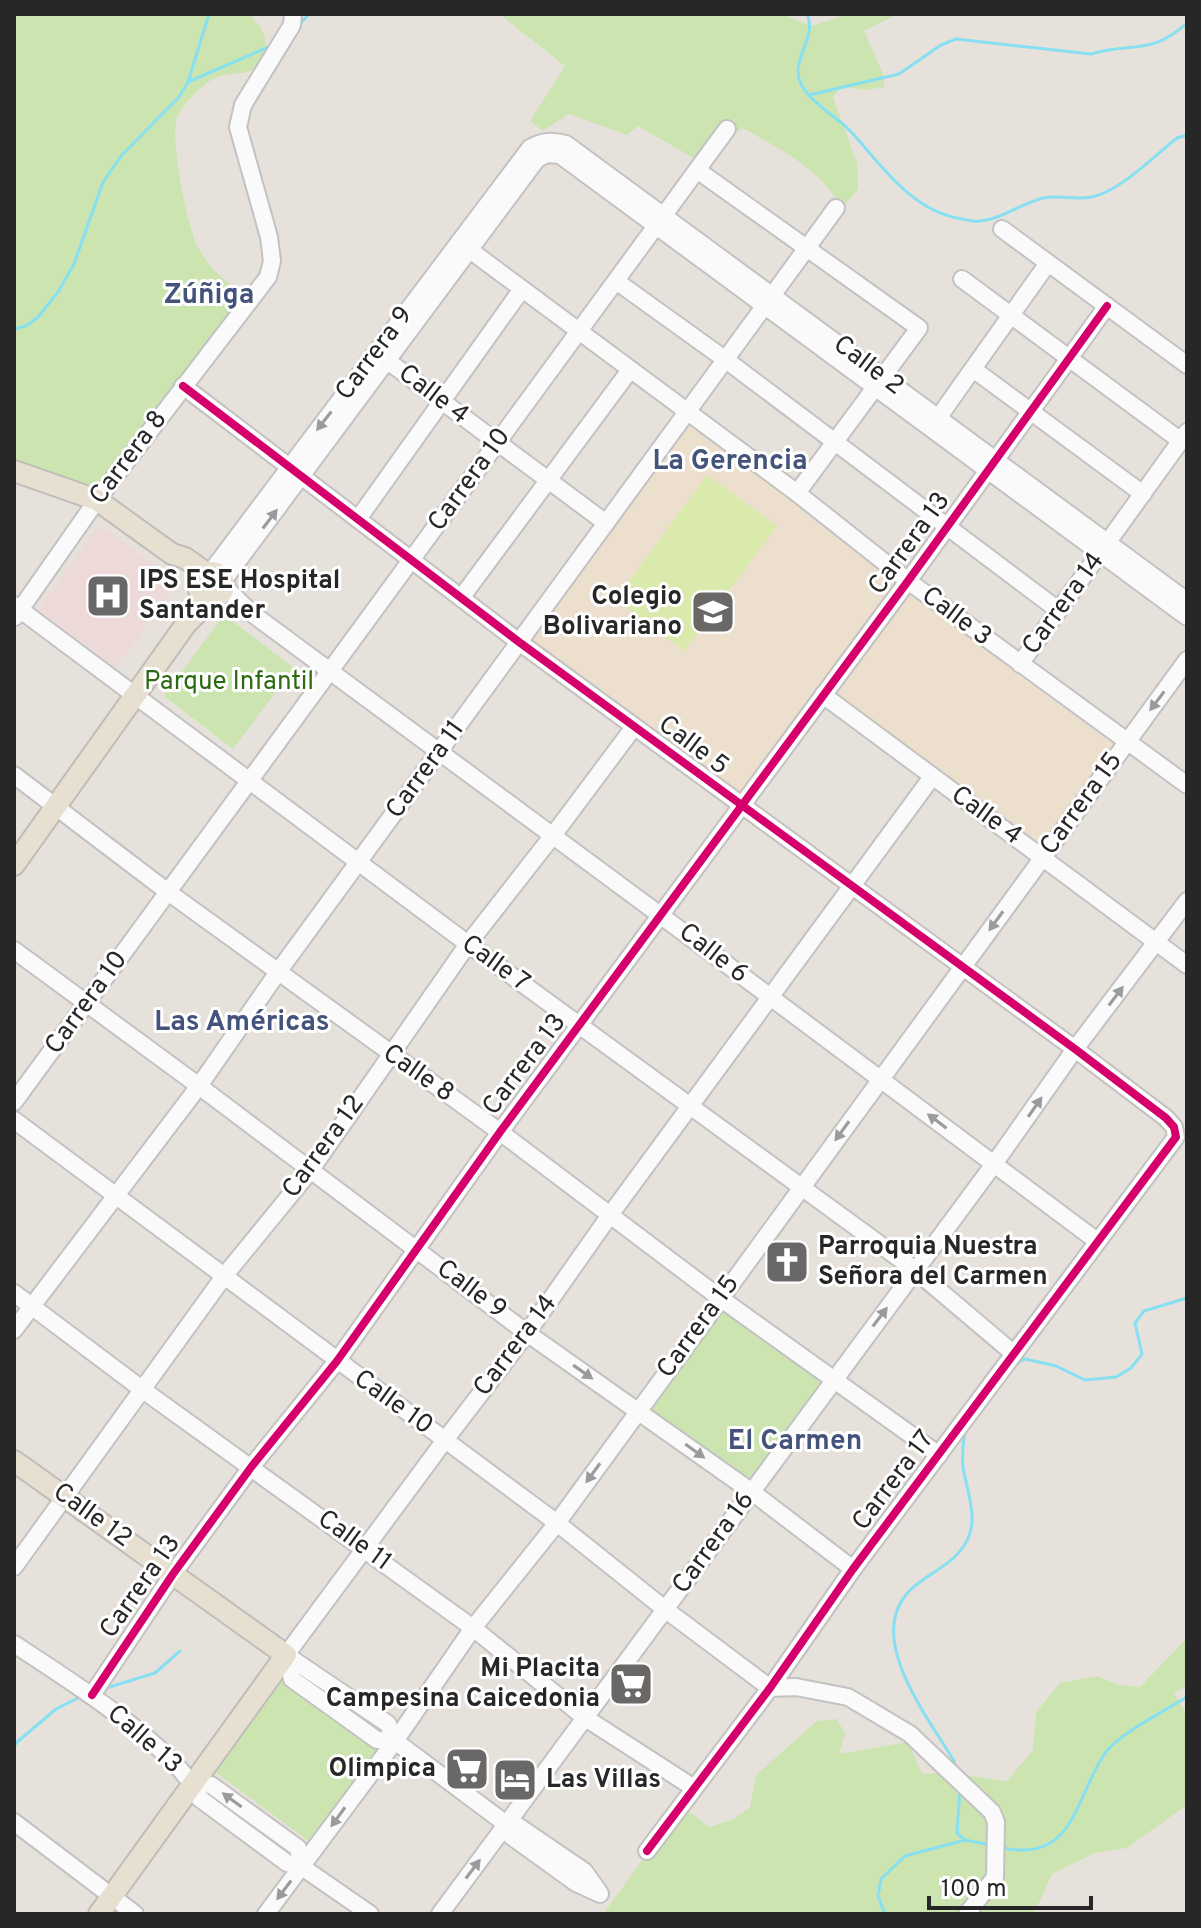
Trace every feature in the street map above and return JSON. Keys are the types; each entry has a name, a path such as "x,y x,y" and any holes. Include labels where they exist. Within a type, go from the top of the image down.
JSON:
{"main road":[{"path":"14,471 97,500 172,554 180,567 211,585"},
{"name":"Carrera 9","path":"14,865 211,585"},
{"name":"Calle 12","path":"14,1461 286,1655"},
{"name":"Carrera 14","path":"106,1906 286,1655"}],"street":[{"name":"Carrera 8","path":"16,611 183,386 261,289 272,261 269,237 238,127 243,105 295,18"},
{"name":"Carrera 10","path":"14,1102 727,129"},
{"name":"Calle 2","path":"546,148 661,220 1104,548 1187,617"},
{"name":"Carrera 9","path":"211,585 464,246 546,148"},
{"path":"697,170 919,328 797,493"},
{"name":"Carrera 11","path":"14,1330 199,1086 278,972 836,208"},
{"path":"1002,229 1187,365"},
{"name":"Calle 3","path":"464,246 797,493 908,581 1187,785"},
{"path":"938,418 1048,263"},
{"path":"962,279 1070,359 1184,436"},
{"path":"616,281 1058,610"},
{"path":"358,519 522,289"},
{"name":"Carrera 13","path":"92,1695 173,1574 252,1466 337,1361 500,1132 948,527 1107,306"},
{"name":"Calle 4","path":"382,357 606,523"},
{"path":"973,369 1143,494"},
{"path":"461,598 630,370"},
{"name":"Calle 2","path":"880,382 938,418 992,466"},
{"name":"Calle 5","path":"183,386 519,642 1075,1049 1166,1118 1174,1127 1176,1137"},
{"name":"Carrera 14","path":"1020,664 1184,436"},
{"name":"Calle 2","path":"1104,548 1187,601"},
{"name":"Calle 6","path":"211,585 554,834 769,999 1097,1241"},
{"name":"Calle 7","path":"16,611 915,1270 1013,1353"},
{"name":"Carrera 15","path":"266,1914 395,1741 473,1628 557,1523 1187,660"},
{"name":"Calle 4","path":"823,695 1187,965"},
{"name":"Carrera 12","path":"14,1567 225,1275 310,1171 468,944 634,727"},
{"name":"Calle 8","path":"14,775 168,892 500,1132 720,1298 939,1455"},
{"name":"Carrera 14","path":"286,1655 527,1333 932,777"},
{"name":"Carrera 16","path":"440,1914 1187,901"},
{"name":"Calle 9","path":"14,950 527,1333 752,1492 853,1569"},
{"name":"Calle 10","path":"14,1120 557,1523 770,1688"},
{"name":"Carrera 17","path":"647,1851 1176,1137"},
{"name":"Calle 11","path":"14,1293 473,1628 584,1717 694,1788"},
{"name":"Calle 13","path":"14,1644 92,1695 175,1764 193,1783 199,1798 287,1863 302,1867 370,1914"},
{"name":"Calle 12","path":"286,1655 388,1724 395,1741 506,1824 518,1826 584,1871 600,1894 576,1883 511,1836 506,1824"},
{"path":"770,1688 796,1687 848,1697 910,1734 992,1812 996,1822 995,1877 967,1914"},
{"path":"14,1822 106,1906 135,1914"}],"shaded area":[{"name":"Colegio Bolivariano","path":"687,412 1126,742 1042,858 824,695 741,807 519,642"},
{"name":"IPS ESE Hospital Santander","path":"100,525 178,582 116,667 38,609"}],"green space":[{"path":"17,14 249,14 259,25 266,42 265,62 247,72 221,76 206,83 187,102 177,117 175,128 181,184 194,238 222,278 252,298 94,493 14,468 14,19"},
{"path":"499,14 782,14 812,26 848,14 898,14 864,31 884,76 884,87 867,90 842,87 833,97 857,163 858,189 842,209 834,195 812,172 743,128 697,160 638,126 627,135 569,114 543,131 530,121 565,66"},
{"path":"707,475 777,526 684,651 615,600"},
{"name":"Parque Infantil","path":"224,615 294,668 233,749 164,696"},
{"path":"720,1298 834,1380 752,1492 638,1410"},
{"path":"1187,1638 1187,1685 1174,1693 1187,1714 1187,1805 1127,1848 1095,1853 1052,1874 1034,1914 603,1914 682,1806 709,1827 734,1819 750,1807 756,1775 817,1721 837,1719 845,1734 839,1754 908,1742 922,1774 948,1773 1007,1781 1033,1750 1036,1712 1060,1683 1097,1676 1120,1685 1140,1687"},
{"path":"283,1678 380,1750 311,1843 214,1771"}],"waterway":[{"path":"188,82 209,14"},
{"path":"298,26 309,14"},
{"path":"807,14 809,32 798,67 801,84 901,187 929,208 945,215 980,221 1043,198 1092,197 1114,188 1177,138 1187,135"},
{"path":"809,95 899,74 941,45 956,39 1091,54 1151,44 1187,23"},
{"path":"14,329 26,326 38,317 58,292 74,264 103,182 122,155 179,97 188,82 273,45"},
{"path":"1016,1363 1025,1359 1056,1366 1085,1380 1116,1377 1131,1368 1142,1354 1135,1323 1144,1311 1187,1298"},
{"path":"956,1770 954,1761 907,1681 894,1636 895,1615 905,1596 952,1559 969,1535 972,1516 963,1462 965,1430"},
{"path":"103,1689 155,1673 180,1651"},
{"path":"14,1747 56,1709 80,1697"},
{"path":"1003,1848 1027,1850 1045,1846 1059,1836 1070,1823 1105,1753 1132,1730 1187,1697"},
{"path":"960,1789 957,1833 965,1840"},
{"path":"885,1914 878,1896 881,1879 905,1856 965,1840 991,1845"}],"cycle path":[{"path":"92,1695 173,1574 252,1466 337,1361 500,1132 908,581 1107,306"},
{"path":"183,386 519,642 1075,1049 1174,1127 1176,1137 647,1851"}],"place":[{"name":"IPS ESE Hospital Santander","path":"108,596"},
{"name":"Colegio Bolivariano","path":"713,612"},
{"name":"Parroquia Nuestra Señora del Carmen","path":"787,1262"},
{"name":"Mi Placita Campesina Caicedonia","path":"631,1684"},
{"name":"Olimpica","path":"467,1769"},
{"name":"Las Villas","path":"515,1780"}],"district":[{"name":"Zúñiga","path":"209,296"},
{"name":"La Gerencia","path":"730,462"},
{"name":"Las Américas","path":"242,1023"},
{"name":"El Carmen","path":"795,1442"}]}
